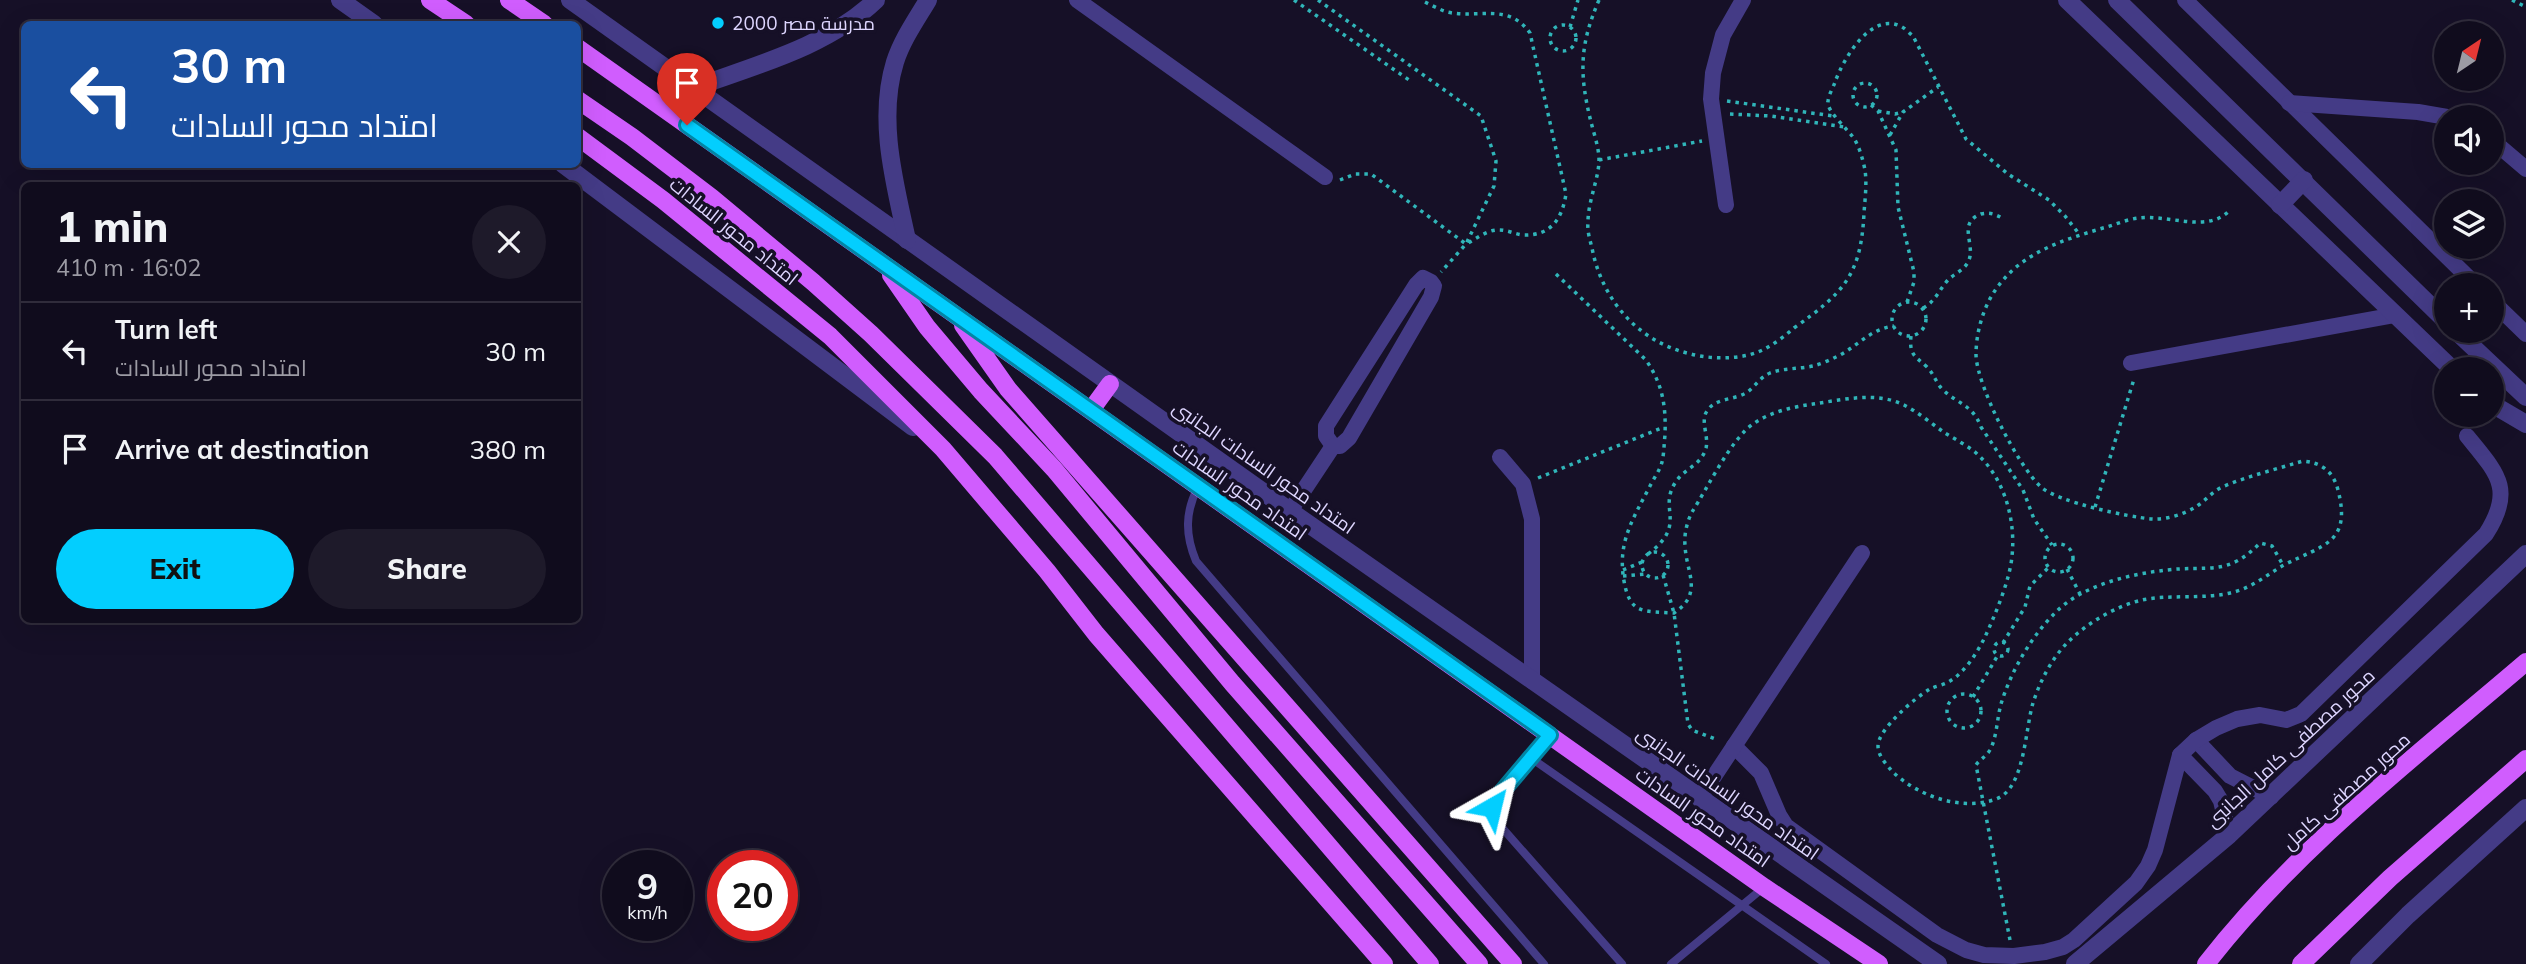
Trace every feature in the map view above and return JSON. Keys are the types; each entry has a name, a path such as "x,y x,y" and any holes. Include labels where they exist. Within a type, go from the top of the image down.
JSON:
{"main road":[{"path":"429,0 450,21"},
{"path":"429,0 461,21"},
{"path":"509,0 540,21"},
{"name":"امتداد محور السادات","path":"581,50 1764,887 1880,964"},
{"name":"امتداد محور السادات","path":"581,102 712,198 871,334 995,456 1430,964"},
{"name":"امتداد محور السادات","path":"581,138 663,200 830,336 943,449 1047,571 1096,634 1384,964"},
{"path":"883,264 927,327 981,391 1054,470 1232,683 1479,964"},
{"path":"958,317 1008,389 1513,964"},
{"path":"1091,410 1110,384"},
{"name":"محور مصطفى كامل","path":"2206,964 2232,930 2284,875 2526,662"},
{"path":"2301,964 2390,878 2526,759"}],"street":[{"path":"341,0 370,21"},
{"name":"امتداد محور السادات الجانبى","path":"570,0 1290,512 1938,964"},
{"path":"693,88 820,39 846,24 876,0"},
{"path":"908,240 892,167 887,109 894,64 902,44 928,0"},
{"path":"1077,0 1325,177"},
{"path":"1726,205 1712,106 1716,54 1723,35 1743,0"},
{"path":"2067,0 2439,357"},
{"path":"2117,0 2434,309"},
{"path":"2185,0 2464,273"},
{"path":"2289,103 2434,115"},
{"path":"2504,150 2526,169"},
{"path":"568,168 943,449"},
{"path":"2280,205 2304,180"},
{"path":"1423,278 1432,282 1434,286 1431,296 1349,439 1340,446 1334,446 1326,436 1326,426 1416,285 1423,278"},
{"path":"2504,313 2526,334"},
{"path":"2131,363 2395,315"},
{"path":"2469,343 2526,397"},
{"path":"2475,357 2479,353"},
{"path":"2504,411 2526,424"},
{"path":"1734,746 1761,773 1782,822 1951,944 1984,955 2014,956 2054,949 2074,940 2136,883 2155,850 2180,755 2196,740 2237,719 2260,715 2286,720 2301,714 2486,534 2501,507 2502,494 2491,466 2467,436"},
{"path":"1290,512 1334,446"},
{"path":"1500,457 1523,484 1530,511 1533,534 1532,681"},
{"path":"1699,799 1862,553"},
{"name":"محور مصطفى كامل الجانبى","path":"2075,964 2271,797 2526,554"},
{"path":"2196,740 2230,776 2271,797"},
{"path":"2180,755 2215,791 2221,801 2229,835"},
{"path":"2359,964 2408,915 2526,808"}],"lane":[{"path":"1199,486 1193,497 1187,521 1190,546 1196,561 1544,964"},
{"path":"1550,735 1494,801 1494,818 1622,964"},
{"path":"1531,758 1826,964"},
{"path":"1671,964 1764,887"}],"path":[{"path":"1294,0 1409,80"},
{"path":"1318,0 1481,116 1496,161 1494,186 1466,244 1432,282"},
{"path":"1421,0 1446,11 1473,15 1500,13 1523,23 1530,33 1566,194 1563,211 1553,226 1539,234 1522,235 1496,230 1466,244"},
{"path":"1570,27 1578,0"},
{"path":"1599,0 1585,43 1581,68 1582,85 1599,160 1589,200 1587,225 1594,260 1608,293 1625,318 1644,334 1679,351 1716,358 1742,356 1766,349 1830,303 1845,284 1863,239 1866,173 1862,157 1846,127 1829,110 1827,102 1840,67 1860,39 1871,29 1885,24 1900,25 1913,36 1966,139 2008,174 2049,200 2080,235"},
{"path":"2512,0 2526,7"},
{"path":"1565,25 1570,27 1574,32 1575,44 1566,51 1555,50 1549,40 1553,28 1565,25"},
{"path":"1871,106 1877,97 1873,87 1863,83 1858,85 1853,94 1856,104 1895,114 1903,112 1938,87"},
{"path":"1712,106 1846,127"},
{"path":"1712,106 1772,107 1836,117"},
{"path":"1771,116 1772,107"},
{"path":"1878,111 1896,150 1898,206 1914,272 1914,282 1907,302"},
{"path":"1889,135 1903,112"},
{"path":"1599,160 1718,138"},
{"path":"1325,177 1336,182 1355,174 1371,174 1466,244"},
{"path":"1556,274 1646,360 1663,391 1666,409 1662,463 1632,519 1622,545 1628,600 1636,608 1674,613 1682,608 1691,593 1692,584 1685,546 1687,523 1740,436 1752,424 1777,412 1797,406 1859,397 1886,399 1903,404 1976,453 1991,470 2010,511 2012,555 2007,578 1984,638 1965,668 1949,682 1931,689 1909,704 1880,738 1878,749 1884,761 1901,780 1922,794 1982,802 2007,793 2015,781 2027,724 2044,677 2061,651 2084,629 2123,606 2146,599 2175,599 2236,592 2319,550 2334,537 2340,523 2342,505 2335,480 2327,469 2316,462 2303,461 2221,488 2184,514 2153,519 2095,508 2056,496 2040,486 2003,430 1985,388 1976,357 1978,332 1985,308 1997,286 2014,268 2056,242 2139,218 2209,222 2225,216 2230,210"},
{"path":"1923,308 1934,301 1950,278 1968,263 1970,247 1967,231 1970,222 1985,213 2002,218"},
{"path":"1907,302 1913,302 1923,308 1926,322 1923,329 1911,336 1901,333 1894,326 1895,310 1907,302"},
{"path":"1623,573 1642,562 1661,545 1669,532 1672,517 1671,492 1675,482 1703,457 1707,444 1704,418 1707,410 1715,404 1746,393 1757,380 1771,373 1815,366 1841,355 1873,332 1894,326"},
{"path":"1911,336 1912,354 1934,374 1942,389 1977,416 1981,427 2023,490 2034,519 2052,545"},
{"path":"2095,508 2133,391 2134,372 2131,363"},
{"path":"1523,484 1665,427"},
{"path":"2014,956 1976,765 1991,747 2009,680 2038,632 2056,611 2080,594 2103,584 2170,569 2221,568 2242,559 2260,543 2272,546 2283,566"},
{"path":"2052,545 2064,545 2073,554 2073,560 2067,569 2060,572 2049,567 2045,555 2052,545"},
{"path":"1623,573 1645,574 1657,578 1663,575 1667,566 1664,556 1648,554"},
{"path":"1642,562 1645,574"},
{"path":"1973,697 1998,655 1995,646 2003,643 2025,607 2030,586 2049,567"},
{"path":"2067,569 2080,594"},
{"path":"1663,575 1674,613 1688,724 1692,730 1734,746"},
{"path":"1998,655 2007,652 2003,643"},
{"path":"1969,693 1973,697 1980,702 1980,717 1972,727 1958,728 1947,719 1945,707 1956,694 1969,693"}],"place":[{"name":"مدرسة مصر 2000","path":"718,23"}],"route":[{"path":"687,125 1550,735 1494,801 1492,807"}]}
